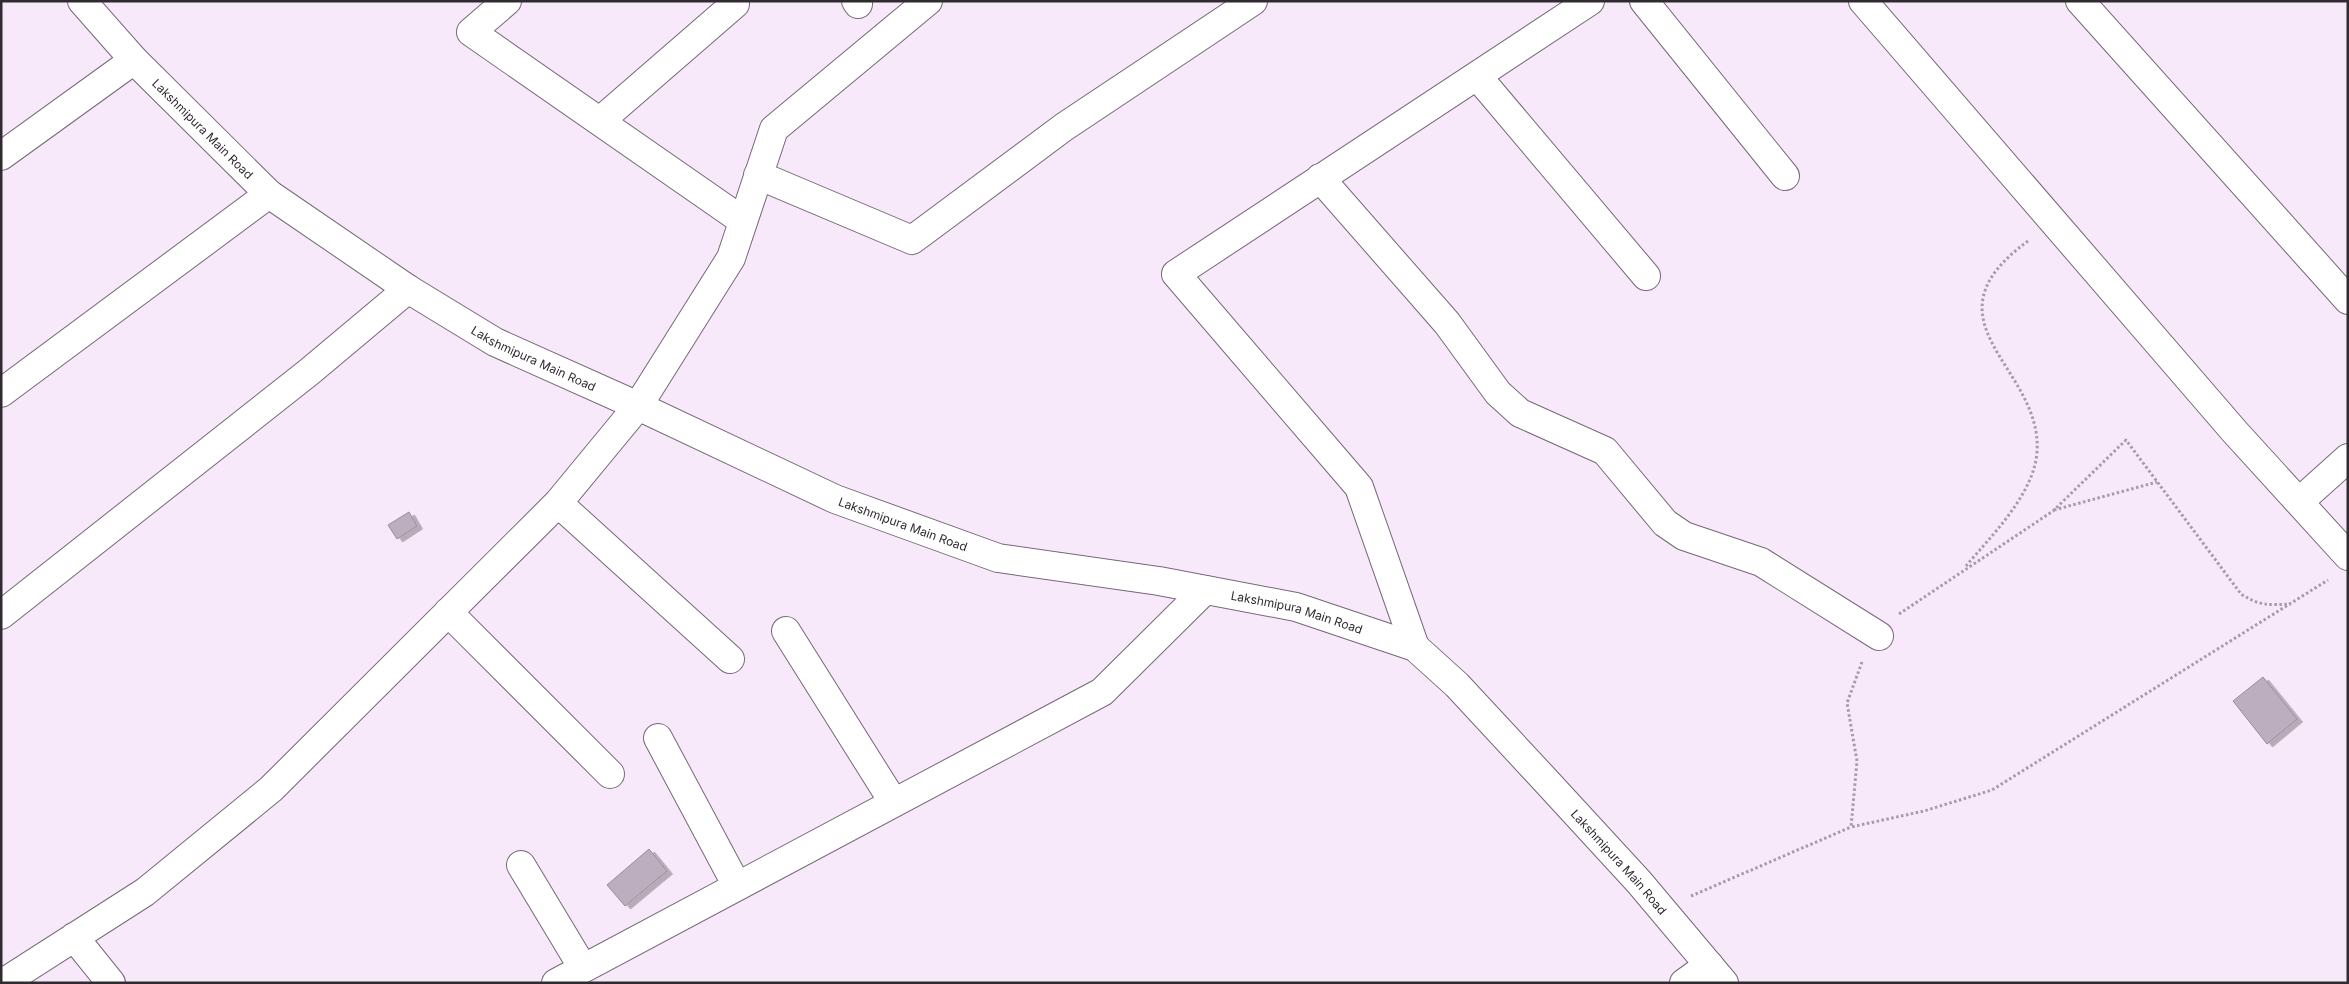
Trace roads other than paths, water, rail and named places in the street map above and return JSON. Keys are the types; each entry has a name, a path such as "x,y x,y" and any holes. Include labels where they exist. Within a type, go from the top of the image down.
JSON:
{"street":[{"name":"Lakshmipura Main Road","path":"82,1 134,60 269,194 408,289 495,342 638,406 835,499 998,558 1159,581 1296,607 1415,646 1457,685 1541,775 1638,882 1716,974"},
{"path":"507,1 471,32 743,221"},
{"path":"2,983 145,892 271,790 558,503 638,406 731,258 774,129 928,1"},
{"path":"758,175 912,240 1064,127 1253,1"},
{"path":"1415,646 1359,487 1176,274 1320,178 1478,77 1590,1"},
{"path":"1644,1 1785,176"},
{"path":"1863,1 2236,432 2348,556"},
{"path":"2080,1 2348,300"},
{"path":"600,121 735,4"},
{"path":"1,156 134,60"},
{"path":"1478,77 1646,276"},
{"path":"1320,178 1447,323 1498,393 1520,413 1605,452 1665,523 1684,536 1761,562 1879,636"},
{"path":"1,393 269,194"},
{"path":"1,615 301,378 408,289"},
{"path":"2299,502 2348,458"},
{"path":"558,503 730,659"},
{"path":"556,983 1102,692 1204,590"},
{"path":"448,612 610,774"},
{"path":"786,631 894,803"},
{"path":"658,738 737,886"},
{"path":"521,865 583,968"},
{"path":"74,937 111,983"},
{"path":"1684,983 1716,974"}]}
